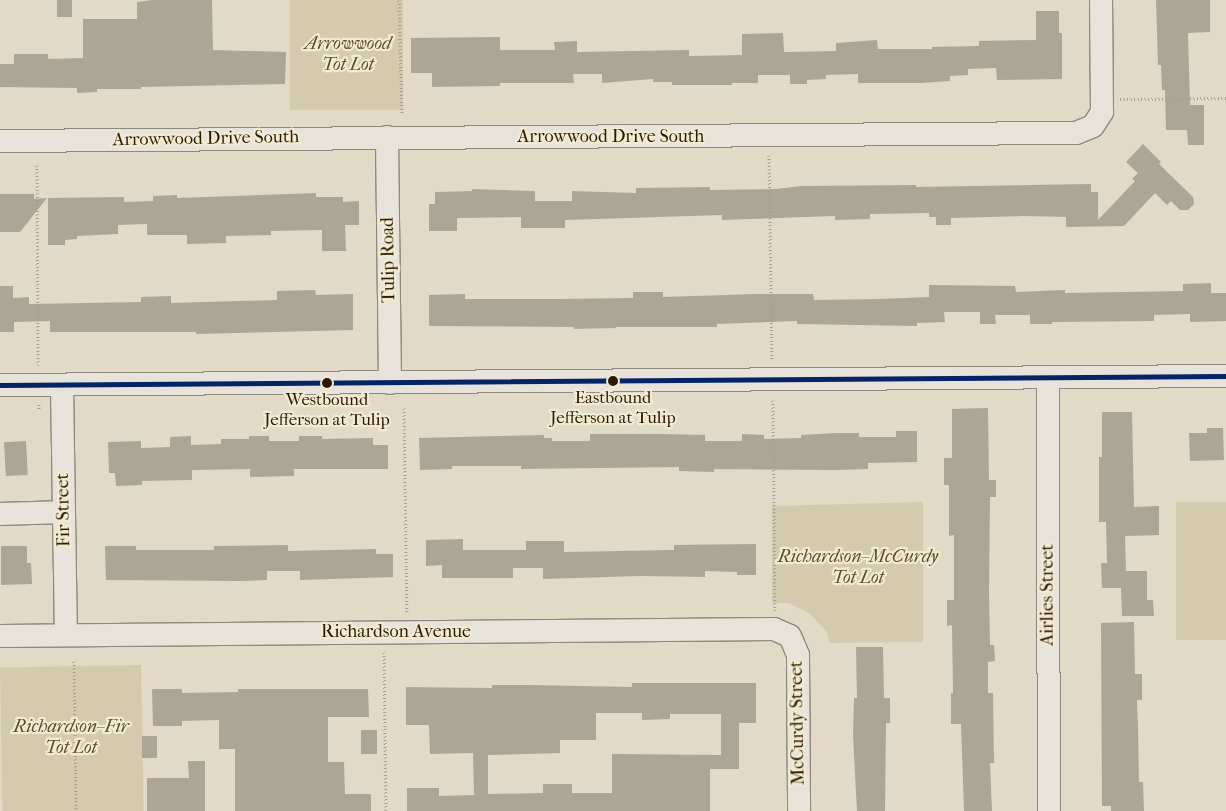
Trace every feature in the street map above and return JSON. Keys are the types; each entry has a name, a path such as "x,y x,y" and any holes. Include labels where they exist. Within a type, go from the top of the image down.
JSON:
{"street":[{"name":"Arrowwood Drive South","path":"0,141 388,137 759,137 1076,133 1093,126 1102,112 1101,0"},
{"name":"Tulip Road","path":"388,137 390,383"},
{"path":"0,386 772,378 1226,376"},
{"name":"Airlies Street","path":"1048,378 1049,811"},
{"name":"Fir Street","path":"62,384 66,635"},
{"path":"0,514 64,512"},
{"name":"Richardson Avenue","path":"0,636 774,629 790,636"},
{"name":"McCurdy Street","path":"790,636 798,655 799,811"}],"path":[{"path":"399,0 402,114"},
{"path":"1102,99 1226,98"},
{"path":"37,165 39,411"},
{"path":"404,408 408,633"},
{"path":"384,632 386,811"},
{"path":"74,661 76,811"}],"green space":[{"name":"Arrowwood Tot Lot","path":"290,0 403,0 403,110 290,110"},
{"name":"Richardson–McCurdy Tot Lot","path":"923,502 923,642 830,643 826,631 809,613 789,603 772,603 772,506"},
{"path":"1176,502 1226,502 1226,640 1176,640"},
{"name":"Richardson–Fir Tot Lot","path":"141,665 144,811 3,811 0,667"}],"building":[{"path":"57,0 72,0 72,17 57,17"},
{"path":"153,0 212,0 213,50 286,52 285,84 141,87 141,89 97,89 97,92 77,93 77,88 0,87 0,64 14,64 14,54 48,54 48,59 83,58 83,19 137,19 137,2"},
{"path":"1156,0 1210,0 1210,32 1188,33 1190,105 1204,105 1204,145 1188,145 1187,130 1166,130 1165,90 1162,90 1161,65 1158,65"},
{"path":"1036,11 1059,11 1059,33 1062,33 1062,79 997,80 996,68 968,69 968,75 950,76 950,81 921,83 858,83 858,74 826,75 826,79 807,80 807,84 790,84 790,75 758,75 758,83 672,85 672,82 653,82 653,79 602,83 602,74 573,74 574,83 500,83 500,86 432,87 432,73 411,73 411,38 500,37 500,50 555,50 554,42 577,41 577,52 689,50 689,56 742,55 742,34 783,33 784,52 836,51 836,43 877,40 878,49 932,49 932,47 979,46 979,41 1036,40"},
{"path":"1143,144 1161,162 1159,164 1193,197 1194,204 1188,210 1180,210 1171,201 1167,205 1155,193 1124,226 1066,227 1066,217 1024,216 951,218 951,225 936,225 936,217 929,217 929,213 870,214 870,219 835,220 835,216 722,220 722,215 565,220 565,228 521,228 521,217 457,218 457,231 429,231 429,204 435,204 435,192 472,191 472,189 535,191 535,201 572,201 572,191 636,193 636,188 710,187 710,190 776,189 802,186 916,185 916,187 1091,184 1091,192 1098,192 1098,220 1135,181 1132,179 1138,173 1126,162"},
{"path":"316,193 316,197 343,197 343,202 359,201 359,225 345,225 346,251 322,251 322,230 271,231 271,235 226,236 226,243 187,244 187,235 147,235 147,224 118,225 118,234 77,236 77,239 65,240 65,245 48,245 48,198 124,197 124,202 153,201 153,196 177,195 177,198"},
{"path":"0,194 34,194 34,199 47,198 20,232 0,232"},
{"path":"1211,283 1211,293 1226,293 1226,321 1190,322 1190,314 1154,315 1154,321 1030,324 1030,315 995,315 996,324 980,324 980,312 944,312 945,322 917,323 917,326 797,324 797,321 717,324 717,327 574,329 574,327 429,326 429,295 465,294 465,299 560,299 633,298 633,292 663,292 663,297 813,294 814,300 880,299 929,297 929,285 1015,286 1016,292 1065,290 1065,293 1183,291 1183,284"},
{"path":"0,286 13,286 13,298 29,297 29,304 141,302 141,297 171,296 171,303 277,300 277,291 315,290 316,295 353,294 353,330 196,334 196,332 50,332 50,321 14,322 14,332 0,332"},
{"path":"988,408 989,480 996,480 996,497 990,497 989,592 990,645 994,645 995,661 988,662 988,693 993,693 994,763 990,763 992,811 964,811 961,724 951,724 951,693 953,693 952,625 947,626 947,600 954,600 954,535 949,536 949,485 944,485 944,458 952,458 952,409"},
{"path":"1102,412 1132,412 1134,507 1159,506 1159,535 1125,536 1126,571 1147,571 1147,600 1153,600 1154,616 1122,616 1121,588 1102,588 1101,563 1107,563 1106,522 1099,522 1099,457 1102,457"},
{"path":"1207,428 1223,428 1224,460 1190,461 1189,433 1207,433"},
{"path":"896,431 917,431 917,462 868,463 868,469 714,469 714,472 679,471 679,467 521,469 521,466 452,466 452,469 420,470 419,438 544,435 544,438 552,438 552,441 590,441 590,434 659,434 705,435 705,441 742,441 742,434 764,435 764,439 801,438 801,435 836,433 859,433 859,437 896,437"},
{"path":"191,436 191,445 221,444 221,439 249,439 249,436 269,436 269,441 299,441 299,436 322,436 322,439 373,438 373,445 388,445 388,469 294,469 294,476 250,477 250,469 192,470 192,480 142,481 142,485 116,486 115,473 109,473 108,442 141,441 141,448 170,447 170,437"},
{"path":"26,441 28,475 6,476 4,442"},
{"path":"463,539 463,550 526,550 526,541 564,541 564,552 674,550 674,545 756,544 756,575 737,575 737,572 705,571 705,577 640,576 543,579 543,568 513,568 513,578 442,578 442,565 426,566 426,540"},
{"path":"288,545 288,551 376,549 376,554 393,554 393,577 300,580 300,571 267,571 267,580 106,580 105,546 136,546 136,550 214,550 214,546"},
{"path":"1,546 27,546 27,563 31,563 32,584 1,585"},
{"path":"1134,622 1135,674 1142,674 1142,700 1137,700 1139,782 1143,782 1144,811 1111,811 1111,806 1102,806 1101,623"},
{"path":"856,647 883,647 884,698 890,698 890,723 886,723 885,811 857,811 853,735 854,698 857,698"},
{"path":"632,683 756,683 756,723 739,723 739,769 710,769 710,811 407,811 407,788 439,788 439,796 474,795 473,753 430,754 429,725 406,725 406,687 492,688 492,685 528,685 632,687","holes":["596,713 642,713 642,720 670,719 670,714 721,714 721,755 612,754 612,793 572,793 572,784 543,784 543,793 488,794 488,755 560,753 560,740 596,740"]},
{"path":"152,689 182,689 182,693 238,692 238,689 368,689 369,717 328,717 328,762 344,762 345,794 371,794 371,811 235,811 235,749 219,749 219,720 182,721 182,726 153,726"},
{"path":"361,730 377,730 377,754 361,754"},
{"path":"142,736 157,736 157,758 142,758"},
{"path":"188,761 205,761 205,811 147,811 147,778 189,778"}],"transit line":[{"path":"0,385 1226,376"}],"place":[{"name":"Eastbound Jefferson at Tulip","path":"613,381"},
{"name":"Westbound Jefferson at Tulip","path":"327,383"}]}
